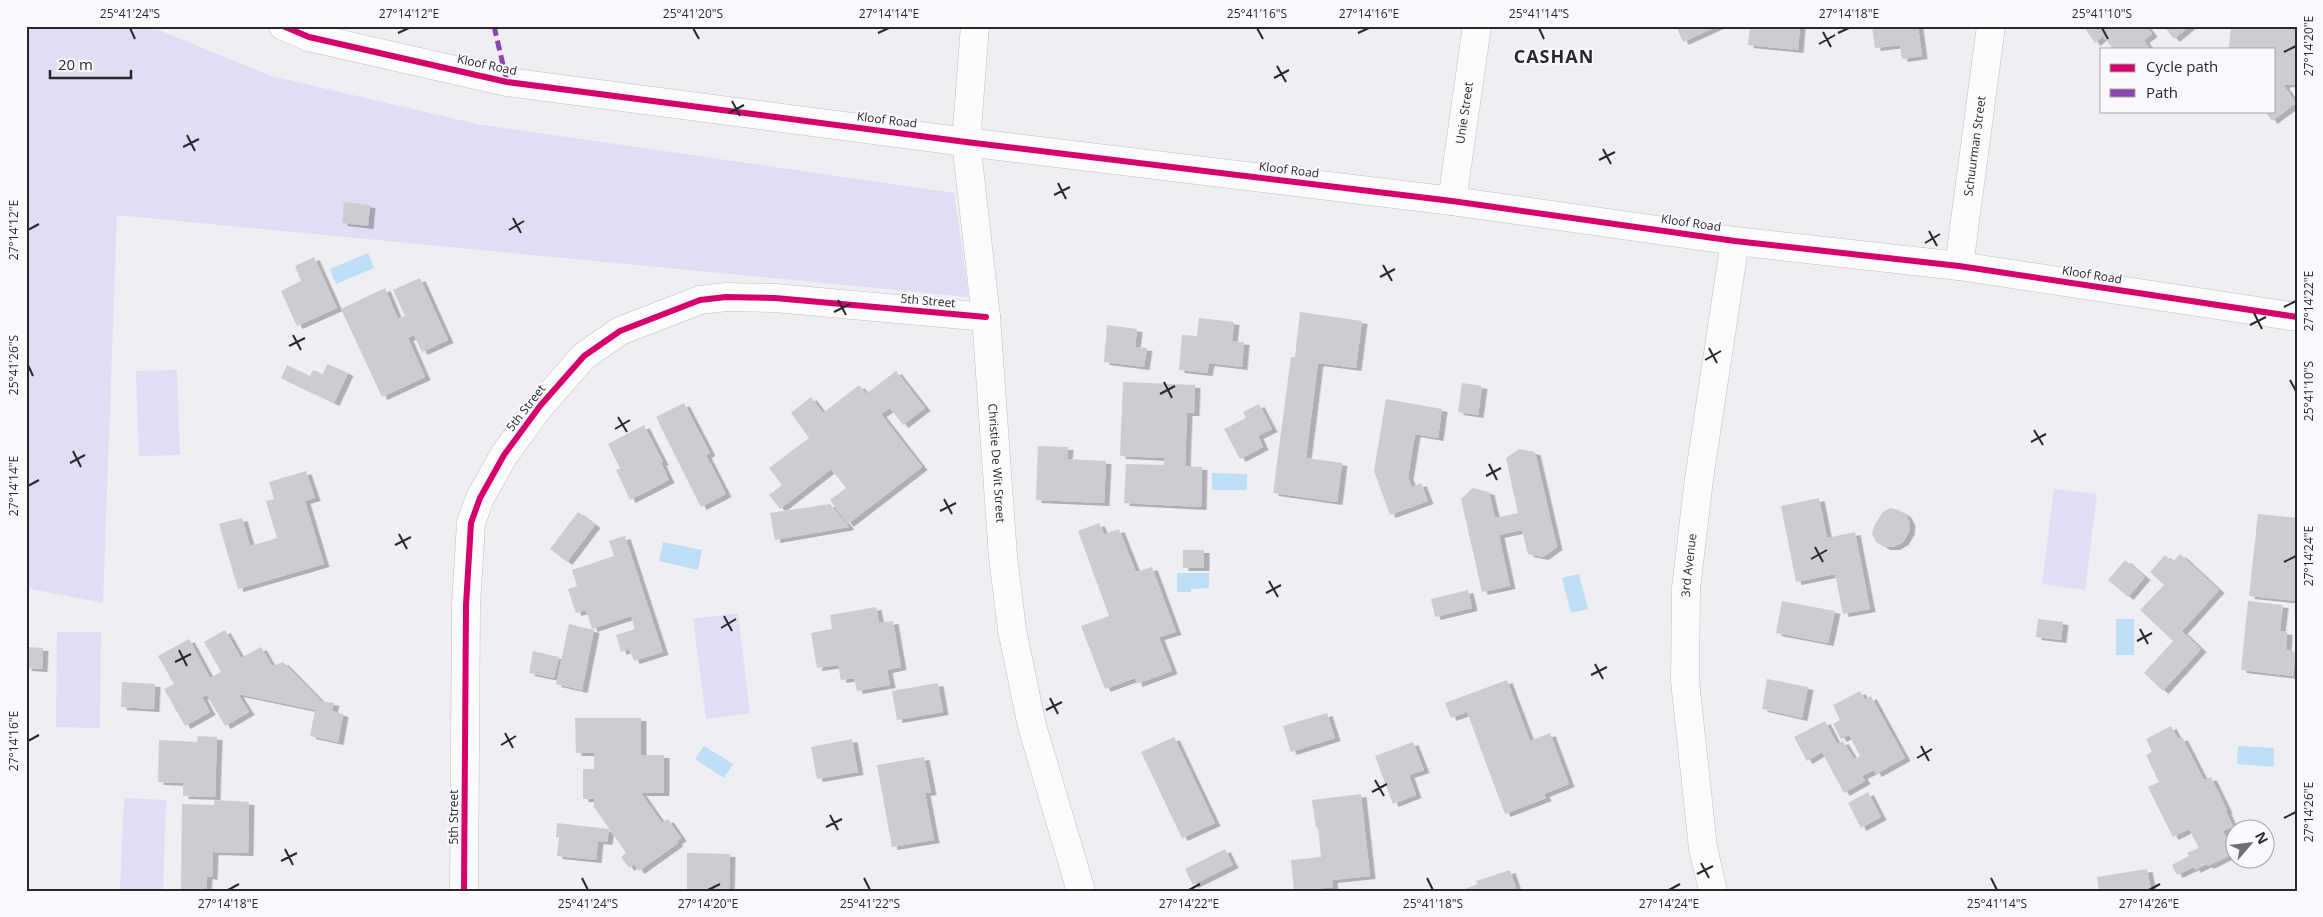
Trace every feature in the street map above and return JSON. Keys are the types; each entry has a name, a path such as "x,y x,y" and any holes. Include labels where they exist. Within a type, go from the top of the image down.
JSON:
{"street":[{"name":"Kloof Road","path":"282,26 309,37 507,82 966,142 1452,201 1735,241 1959,266 2297,317"},
{"name":"Christie De Wit Street","path":"975,26 966,142 986,317 1003,558 1012,630 1032,726 1080,891"},
{"name":"Unie Street","path":"1452,201 1477,26"},
{"name":"Schuurman Street","path":"1959,266 1991,26"},
{"name":"3rd Avenue","path":"1713,891 1703,848 1685,681 1686,588 1699,479 1735,241"},
{"name":"5th Street","path":"464,891 466,605 471,523 480,498 504,455 540,406 584,356 620,331 700,300 726,297 774,298 986,317"}],"shaded area":[{"path":"26,26 149,26 271,76 477,124 954,193 969,297 117,215 103,603 26,588"},
{"path":"177,370 180,455 139,456 136,371"},
{"path":"2054,489 2097,494 2085,590 2042,584"},
{"path":"738,613 750,713 706,719 693,619"},
{"path":"57,632 101,632 100,728 56,727"},
{"path":"124,798 166,800 163,891 120,891"}],"water":[{"path":"368,253 374,268 336,284 330,269"},
{"path":"1212,473 1247,474 1247,490 1212,490"},
{"path":"663,542 702,550 698,570 659,561"},
{"path":"1177,573 1209,573 1209,588 1191,589 1191,592 1177,592"},
{"path":"1579,574 1588,609 1571,613 1562,578"},
{"path":"2116,619 2134,619 2134,655 2116,655"},
{"path":"704,746 733,764 724,778 695,759"},
{"path":"2238,746 2274,748 2274,767 2237,764"}],"building":[{"path":"1676,26 1718,26 1683,42"},
{"path":"1750,26 1800,26 1798,50 1748,45"},
{"path":"1872,26 1918,26 1922,56 1902,59 1900,45 1875,48"},
{"path":"2083,26 2146,26 2152,34 2144,40 2149,48 2112,48 2103,36 2095,43"},
{"path":"2164,26 2190,26 2174,39"},
{"path":"2231,26 2297,26 2297,85 2286,84 2284,86 2296,103 2272,121 2266,112 2276,112 2276,48 2229,48"},
{"path":"344,202 370,205 368,226 342,223"},
{"path":"314,257 337,308 297,326 281,291 301,281 295,266"},
{"path":"420,278 448,340 422,352 414,335 408,338 425,377 382,397 341,309 385,288 398,319 405,316 393,290"},
{"path":"1300,312 1362,321 1356,368 1318,363 1306,458 1342,463 1337,502 1273,493 1291,357 1295,357"},
{"path":"1199,318 1234,322 1232,341 1244,342 1242,367 1209,363 1207,373 1179,370 1182,335 1197,336"},
{"path":"1107,325 1137,329 1135,347 1147,348 1144,367 1104,362"},
{"path":"327,364 348,373 334,403 281,378 287,365 310,376 313,370 323,374"},
{"path":"896,371 925,408 903,425 890,408 881,414 922,467 848,524 830,500 846,488 831,469 780,509 769,495 782,485 769,468 809,438 791,413 811,397 823,413 859,385 866,394"},
{"path":"1123,382 1195,385 1194,413 1187,413 1185,466 1202,467 1201,507 1124,503 1126,464 1164,465 1164,458 1120,456"},
{"path":"1462,383 1482,386 1478,415 1458,412"},
{"path":"1386,399 1442,409 1438,438 1415,434 1408,477 1412,487 1421,483 1428,501 1390,515 1374,471"},
{"path":"684,403 710,453 706,455 726,494 701,507 656,417"},
{"path":"1259,404 1272,429 1258,436 1263,447 1240,459 1224,429 1246,418 1243,412"},
{"path":"644,425 663,462 661,463 669,480 630,500 616,470 620,468 608,444"},
{"path":"1038,446 1068,447 1067,459 1106,461 1104,503 1036,500"},
{"path":"1519,449 1535,452 1557,547 1543,557 1528,554 1522,530 1499,535 1510,586 1482,592 1461,499 1473,488 1489,492 1495,518 1518,513 1506,458"},
{"path":"306,471 315,498 305,501 324,564 238,589 219,524 242,518 250,546 277,538 266,501 274,499 269,482"},
{"path":"1819,498 1827,538 1855,532 1870,609 1843,614 1835,574 1796,582 1781,506"},
{"path":"830,504 849,527 775,540 770,513"},
{"path":"1890,508 1899,510 1906,515 1910,523 1909,532 1903,542 1894,547 1885,547 1876,542 1872,534 1874,526 1883,512"},
{"path":"578,512 595,525 567,562 550,549"},
{"path":"2258,514 2297,518 2297,601 2249,596"},
{"path":"1099,523 1104,534 1119,529 1136,572 1152,567 1176,632 1159,637 1172,671 1137,684 1135,678 1105,689 1081,626 1109,616 1078,531"},
{"path":"625,536 663,652 634,661 629,649 621,652 616,635 635,629 631,616 592,629 586,610 576,613 568,589 577,586 572,570 614,556 609,541"},
{"path":"1183,550 1204,550 1204,568 1183,568"},
{"path":"2180,554 2219,590 2182,631 2201,649 2163,691 2144,673 2173,641 2140,610 2164,585 2150,572 2165,555 2173,562"},
{"path":"2125,560 2145,577 2128,597 2108,580"},
{"path":"1468,590 1472,608 1435,617 1431,599"},
{"path":"1782,601 1835,611 1828,643 1776,633"},
{"path":"2248,601 2283,605 2280,631 2287,632 2286,650 2296,652 2293,676 2241,670"},
{"path":"876,607 879,623 893,621 901,667 887,670 890,685 857,691 854,678 841,680 838,665 817,668 811,633 832,629 830,615"},
{"path":"2038,619 2063,622 2061,640 2036,637"},
{"path":"569,624 594,630 582,690 556,684"},
{"path":"225,630 241,658 261,647 272,666 283,662 321,701 334,703 332,711 343,714 338,742 310,736 315,710 238,694 249,712 225,726 207,695 202,697 210,712 185,726 164,689 174,684 158,656 189,639 210,678 221,672 204,642"},
{"path":"26,647 43,648 42,669 26,668"},
{"path":"533,651 559,657 554,678 529,673"},
{"path":"1767,679 1808,687 1802,718 1762,709"},
{"path":"1507,680 1530,741 1550,733 1569,784 1544,794 1546,798 1505,814 1467,712 1451,718 1445,703"},
{"path":"122,682 155,684 154,709 121,707"},
{"path":"938,683 943,712 897,720 892,691"},
{"path":"1860,691 1865,700 1871,696 1905,758 1876,774 1874,770 1862,776 1865,781 1844,793 1822,752 1807,761 1794,737 1825,721 1837,744 1843,741 1854,759 1860,756 1849,735 1841,739 1833,724 1840,720 1833,705"},
{"path":"1327,713 1335,738 1291,752 1283,726"},
{"path":"575,718 641,718 641,755 664,755 664,793 641,793 662,823 668,819 681,838 676,842 678,843 639,871 634,864 629,868 621,857 626,853 594,807 594,799 583,799 583,769 594,769 594,753 576,753"},
{"path":"2171,726 2178,739 2182,737 2204,780 2211,777 2230,820 2226,820 2226,830 2223,831 2226,836 2226,857 2208,866 2207,864 2195,870 2194,867 2177,875 2172,865 2189,856 2187,853 2199,848 2189,829 2173,837 2148,787 2159,782 2146,755 2152,752 2146,739"},
{"path":"198,736 217,737 215,797 183,796 183,783 158,782 159,740 197,742"},
{"path":"1174,737 1215,823 1182,838 1141,752"},
{"path":"852,739 858,772 817,779 811,747"},
{"path":"1413,742 1424,770 1409,775 1416,795 1393,804 1375,756"},
{"path":"924,757 931,792 925,793 934,840 892,847 877,765"},
{"path":"1868,792 1881,817 1861,828 1848,803"},
{"path":"1361,794 1370,876 1332,880 1333,887 1294,891 1291,860 1321,857 1318,827 1316,828 1312,800"},
{"path":"214,800 249,802 248,853 213,852 212,877 207,876 206,891 181,891 182,804 214,805"},
{"path":"557,823 609,829 607,842 598,841 596,860 557,856 559,837 556,837"},
{"path":"1225,849 1233,865 1193,885 1185,869"},
{"path":"687,853 730,854 729,891 687,891"},
{"path":"2147,869 2151,889 2099,891 2097,877"},
{"path":"1510,870 1517,891 1460,891 1478,884 1476,881"}],"marked path":[{"path":"494,26 507,82"}],"cycle path":[{"path":"283,26 309,37 507,82 966,142 1452,201 1735,241 1959,266 2297,317"},
{"path":"464,891 466,605 471,523 480,498 504,455 540,406 584,356 620,331 700,300 726,297 775,298 986,317"}],"district":[{"name":"CASHAN","path":"1554,57"}]}
